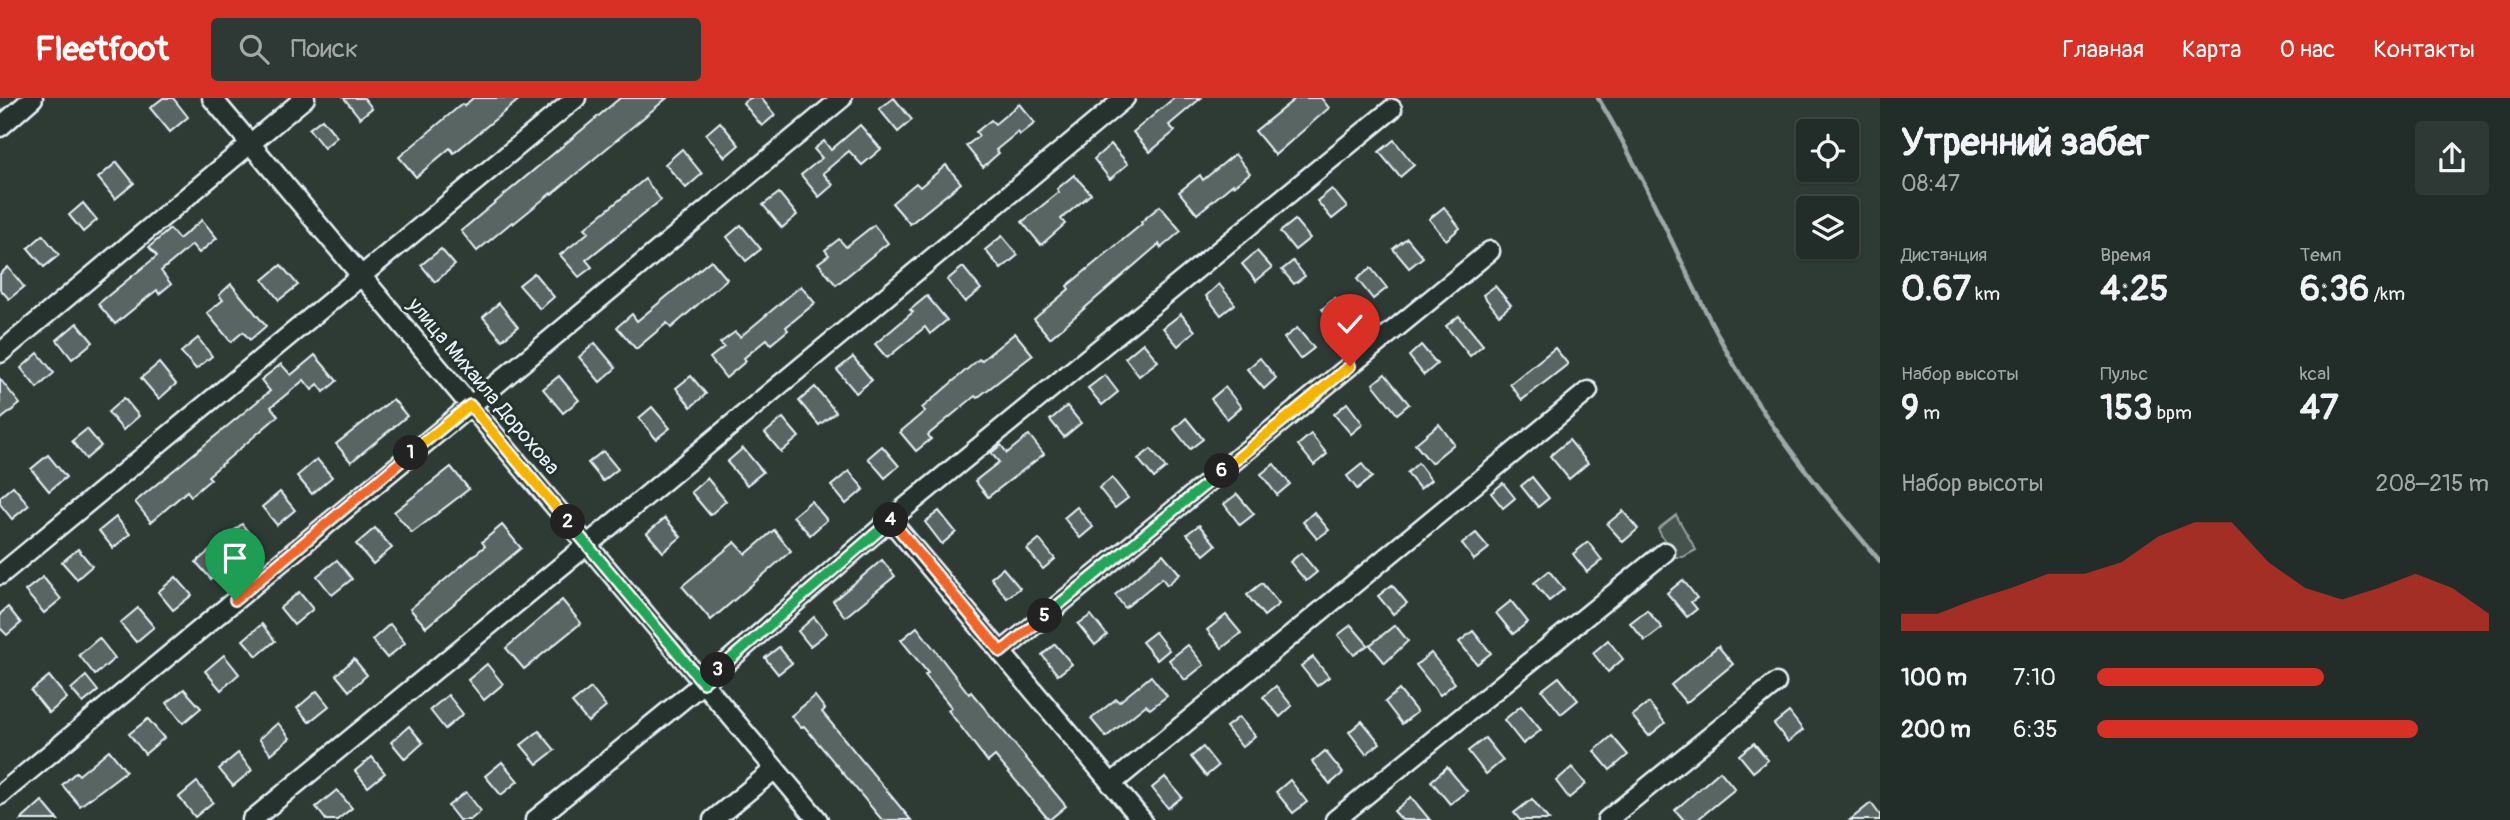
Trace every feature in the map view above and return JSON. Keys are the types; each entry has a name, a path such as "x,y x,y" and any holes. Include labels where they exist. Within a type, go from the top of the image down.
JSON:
{"street":[{"path":"0,127 33,98"},
{"name":"улица Михаила Дорохова","path":"212,98 818,820"},
{"path":"0,353 305,98"},
{"path":"0,575 576,98"},
{"path":"0,794 842,98"},
{"path":"253,820 1125,98"},
{"path":"535,820 703,683 890,520 1392,109"},
{"path":"1001,652 1490,251"},
{"path":"1111,784 1588,391"},
{"path":"890,520 1142,820"},
{"path":"1335,820 1665,552"},
{"path":"1607,820 1776,683"},
{"path":"713,820 775,768"}],"shaded area":[{"path":"1676,515 1696,550 1683,557 1673,557 1658,529"}],"building":[{"path":"163,98 173,98 188,117 170,132 150,108"},
{"path":"344,98 364,98 372,108 360,118"},
{"path":"473,98 521,98 454,153 450,148 416,177 399,157 462,104 464,106"},
{"path":"620,98 667,98 552,194 477,251 461,231"},
{"path":"750,98 761,98 775,115 762,126 743,103"},
{"path":"894,98 912,120 898,132 879,109"},
{"path":"1174,98 1201,98 1169,125 1175,131 1150,152 1133,132"},
{"path":"1296,98 1321,98 1329,108 1275,155 1255,131"},
{"path":"1019,104 1035,123 1020,135 1018,132 996,150 999,153 983,167 966,146 979,136 976,132 991,120 995,124"},
{"path":"322,119 337,137 324,148 309,129"},
{"path":"720,122 739,145 725,157 706,134"},
{"path":"860,125 881,149 862,165 849,151 823,173 833,185 819,197 801,175 822,158 814,149 824,141 831,150"},
{"path":"1394,140 1414,165 1400,177 1379,152"},
{"path":"1111,144 1128,164 1110,179 1094,159"},
{"path":"682,149 702,174 686,188 665,164"},
{"path":"1235,154 1250,173 1197,214 1179,192 1200,175 1203,180"},
{"path":"117,162 134,183 115,199 98,178"},
{"path":"946,165 961,183 910,224 892,203 916,183 920,187"},
{"path":"1074,175 1091,194 1061,219 1065,224 1041,245 1022,222 1059,192 1057,189"},
{"path":"645,179 661,200 586,260 592,267 579,277 560,255 589,232 585,228"},
{"path":"1332,189 1347,207 1332,219 1317,201"},
{"path":"779,193 797,215 782,228 763,205"},
{"path":"83,203 97,220 83,232 69,215"},
{"path":"1160,206 1181,231 1161,248 1159,244 1050,338 1034,319 1069,289 1067,286"},
{"path":"1444,207 1460,228 1446,240 1429,219"},
{"path":"202,220 217,238 199,253 192,245 161,271 171,284 159,294 157,290 115,324 98,304 157,256 149,247 170,229 179,239"},
{"path":"1295,220 1310,238 1295,250 1280,232"},
{"path":"741,225 761,249 746,261 727,237"},
{"path":"874,225 888,243 836,285 818,263 829,255 825,250 839,239 846,247"},
{"path":"43,235 59,255 44,267 28,248"},
{"path":"1002,236 1018,255 1001,269 985,250"},
{"path":"1407,238 1423,257 1409,268 1393,249"},
{"path":"441,249 455,265 435,282 421,265"},
{"path":"1257,251 1272,268 1256,281 1242,264"},
{"path":"711,260 727,279 671,328 667,323 636,349 617,327 632,314 637,321"},
{"path":"1293,261 1305,276 1294,284 1282,270"},
{"path":"281,265 298,285 279,300 263,280"},
{"path":"8,267 24,287 9,299 0,289 0,274"},
{"path":"963,267 981,289 965,302 947,280"},
{"path":"1371,268 1387,288 1373,299 1357,279"},
{"path":"534,273 554,297 540,309 519,285"},
{"path":"231,284 266,326 250,340 243,332 231,342 207,313 223,300 219,295"},
{"path":"1219,284 1235,304 1221,315 1206,296"},
{"path":"801,286 815,303 786,327 788,330 771,344 767,339 744,358 746,361 726,378 710,358 724,347 720,343 735,332 740,337"},
{"path":"1495,286 1511,305 1499,315 1483,295"},
{"path":"927,296 947,320 930,334 925,327 887,358 875,344 913,312 910,310"},
{"path":"1335,298 1349,317 1337,327 1322,309"},
{"path":"499,303 518,327 502,340 483,317"},
{"path":"1181,314 1195,331 1178,346 1163,328"},
{"path":"1459,316 1483,345 1470,356 1446,326"},
{"path":"77,323 93,342 72,359 57,340"},
{"path":"1297,328 1314,348 1300,359 1284,338"},
{"path":"1015,333 1033,355 977,398 975,396 928,435 931,439 916,451 900,432 925,411 922,408 979,359 981,361"},
{"path":"198,338 212,356 196,369 181,352"},
{"path":"595,343 616,368 600,382 579,357"},
{"path":"1143,343 1158,361 1139,376 1125,358"},
{"path":"1421,345 1437,364 1424,375 1409,356"},
{"path":"1555,348 1568,364 1522,400 1510,384"},
{"path":"38,353 54,373 37,388 21,368"},
{"path":"315,355 337,381 324,392 318,384 312,390 304,380 271,407 278,416 208,476 211,479 191,496 187,491 151,522 135,502 270,391 261,380 281,364 291,375"},
{"path":"853,357 872,380 856,393 837,370"},
{"path":"1260,358 1276,378 1264,389 1247,369"},
{"path":"159,363 176,384 159,399 141,378"},
{"path":"1385,374 1409,404 1397,414 1373,384"},
{"path":"1105,375 1118,392 1102,405 1088,388"},
{"path":"559,376 579,400 563,413 543,389"},
{"path":"691,376 706,394 691,407 676,388"},
{"path":"0,379 20,404 0,420"},
{"path":"815,387 836,412 819,425 799,401"},
{"path":"1225,387 1241,407 1227,419 1211,399"},
{"path":"124,398 139,416 123,430 108,412"},
{"path":"393,399 407,416 351,462 336,444"},
{"path":"1347,403 1363,424 1351,434 1334,414"},
{"path":"1067,406 1081,423 1064,437 1050,420"},
{"path":"652,407 670,428 656,439 639,418"},
{"path":"783,418 799,437 781,452 765,433"},
{"path":"1186,418 1203,439 1190,449 1174,429"},
{"path":"1439,424 1454,444 1431,463 1415,444"},
{"path":"87,429 101,446 86,459 72,441"},
{"path":"1311,434 1327,454 1314,465 1298,445"},
{"path":"1029,435 1044,454 988,497 975,481 999,462 991,453 1001,445 1007,453"},
{"path":"1569,440 1588,463 1569,479 1550,456"},
{"path":"882,446 899,466 885,478 868,458"},
{"path":"743,448 763,472 747,485 727,462"},
{"path":"1151,449 1166,468 1154,478 1138,459"},
{"path":"603,451 618,469 603,481 588,463"},
{"path":"48,455 66,477 49,491 31,469"},
{"path":"317,459 332,477 312,494 297,476"},
{"path":"1418,463 1431,480 1420,489 1407,473"},
{"path":"1274,464 1290,484 1277,495 1261,474"},
{"path":"1362,464 1372,477 1357,489 1347,476"},
{"path":"451,467 469,489 412,533 394,512"},
{"path":"849,471 864,489 846,504 831,486"},
{"path":"1532,477 1549,498 1538,507 1521,486"},
{"path":"707,478 726,501 710,515 691,492"},
{"path":"1112,478 1128,498 1115,508 1099,488"},
{"path":"1503,483 1515,498 1503,508 1491,493"},
{"path":"13,486 29,505 12,519 0,504 0,497"},
{"path":"280,492 295,510 277,525 262,507"},
{"path":"1237,494 1254,514 1240,525 1224,504"},
{"path":"811,501 827,520 810,535 793,516"},
{"path":"1077,507 1093,527 1080,538 1064,518"},
{"path":"939,511 956,532 942,544 925,522"},
{"path":"1623,511 1638,529 1623,542 1607,524"},
{"path":"1314,512 1329,530 1317,539 1303,522"},
{"path":"116,517 130,534 113,548 99,531"},
{"path":"665,518 681,537 663,552 647,533"},
{"path":"242,524 256,542 211,579 196,562"},
{"path":"502,525 521,548 426,627 410,609 485,546 482,542"},
{"path":"1199,525 1216,545 1204,555 1187,534"},
{"path":"375,528 392,548 373,564 356,544"},
{"path":"774,530 791,551 711,620 682,586 735,542 746,554"},
{"path":"1476,533 1489,548 1474,560 1462,544"},
{"path":"1039,539 1055,559 1043,569 1027,549"},
{"path":"1588,542 1602,560 1587,572 1573,554"},
{"path":"78,549 92,566 77,579 62,562"},
{"path":"1301,553 1317,572 1306,581 1290,562"},
{"path":"1163,554 1180,574 1167,585 1162,578 1125,608 1115,595"},
{"path":"337,560 352,579 332,595 317,576"},
{"path":"882,560 895,576 845,617 833,601"},
{"path":"1003,568 1020,588 1007,598 991,578"},
{"path":"1549,571 1564,589 1549,601 1534,583"},
{"path":"43,577 61,599 44,613 25,591"},
{"path":"176,577 192,595 173,610 158,592"},
{"path":"1683,580 1697,598 1691,602 1697,609 1687,617 1667,593"},
{"path":"1262,583 1279,604 1264,616 1247,595"},
{"path":"1392,585 1407,603 1393,614 1378,596"},
{"path":"299,592 313,609 294,625 280,608"},
{"path":"562,600 581,623 524,669 506,648"},
{"path":"1511,601 1528,622 1513,634 1496,613"},
{"path":"8,607 21,623 7,635 0,628 0,614"},
{"path":"138,608 154,627 136,642 120,623"},
{"path":"1647,610 1662,628 1645,641 1630,623"},
{"path":"1091,615 1107,635 1095,645 1078,624"},
{"path":"1226,615 1241,633 1222,648 1207,630"},
{"path":"814,617 827,633 810,646 798,631"},
{"path":"262,624 275,641 257,656 243,640"},
{"path":"390,624 405,643 387,658 372,640"},
{"path":"1351,625 1368,645 1354,655 1338,635"},
{"path":"1395,625 1408,641 1385,663 1370,645"},
{"path":"917,627 969,694 971,692 1066,806 1049,820 995,756 988,762 948,710 952,708 901,640"},
{"path":"1473,631 1491,653 1477,664 1459,642"},
{"path":"1155,632 1169,650 1157,660 1142,642"},
{"path":"99,638 115,658 95,675 79,655"},
{"path":"1608,640 1623,659 1608,672 1593,653"},
{"path":"1055,644 1072,664 1058,675 1042,655"},
{"path":"1188,645 1204,665 1185,680 1169,660"},
{"path":"1718,646 1733,664 1686,703 1671,685"},
{"path":"779,647 792,663 778,674 765,658"},
{"path":"1431,653 1455,683 1440,695 1416,665"},
{"path":"224,655 239,674 221,690 205,671"},
{"path":"1313,657 1329,677 1317,686 1301,666"},
{"path":"354,659 367,675 349,691 336,675"},
{"path":"487,664 503,684 484,700 468,680"},
{"path":"49,676 67,698 49,713 31,691"},
{"path":"86,676 98,691 83,703 71,689"},
{"path":"1151,676 1167,696 1150,709 1146,705 1106,737 1091,719 1116,699 1119,702"},
{"path":"1559,677 1578,700 1561,714 1542,690"},
{"path":"1276,686 1292,706 1280,717 1263,697"},
{"path":"591,688 606,707 588,722 572,703"},
{"path":"184,689 201,708 183,723 167,703"},
{"path":"1399,690 1417,712 1402,724 1385,702"},
{"path":"317,691 329,706 309,722 297,708"},
{"path":"448,695 463,714 445,729 430,710"},
{"path":"815,696 825,709 822,712 911,820 882,820 804,726 801,728 791,716"},
{"path":"1649,703 1665,723 1649,736 1632,716"},
{"path":"1521,706 1541,730 1523,744 1504,720"},
{"path":"1789,712 1803,730 1788,742 1774,724"},
{"path":"1239,717 1255,736 1242,747 1226,727"},
{"path":"148,719 164,738 145,754 129,734"},
{"path":"1362,721 1380,743 1366,754 1349,732"},
{"path":"278,723 290,738 271,754 259,739"},
{"path":"409,726 423,743 405,759 391,742"},
{"path":"539,731 555,750 537,764 521,745"},
{"path":"1612,736 1628,755 1610,770 1594,751"},
{"path":"1485,738 1503,760 1486,774 1468,751"},
{"path":"1754,743 1768,760 1753,772 1739,755"},
{"path":"1203,747 1218,766 1206,776 1191,757"},
{"path":"109,750 126,771 80,806 62,785 76,772 79,775"},
{"path":"1325,751 1343,773 1330,784 1312,762"},
{"path":"238,753 252,770 233,786 219,769"},
{"path":"372,757 385,773 368,787 355,771"},
{"path":"502,762 518,781 501,795 485,776"},
{"path":"1447,767 1467,791 1450,804 1431,781"},
{"path":"1572,767 1586,784 1569,798 1556,781"},
{"path":"1720,771 1735,789 1697,820 1684,820 1675,810"},
{"path":"1165,777 1182,797 1168,808 1152,788"},
{"path":"1290,780 1307,802 1293,813 1276,792"},
{"path":"197,782 213,802 195,817 179,797"},
{"path":"337,790 352,808 337,820 326,820 316,807"},
{"path":"466,792 481,811 470,820 459,820 448,806"},
{"path":"1411,797 1430,820 1402,820 1394,811"},
{"path":"1532,799 1549,820 1520,820 1514,813"},
{"path":"42,801 58,820 21,820"},
{"path":"1871,803 1880,815 1880,820 1850,820"}],"waterway":[{"path":"1598,98 1619,134 1731,360 1767,418 1798,460 1880,561"}],"route":[{"path":"235,600 470,405 703,683 890,520 1001,652 1350,366"}]}
